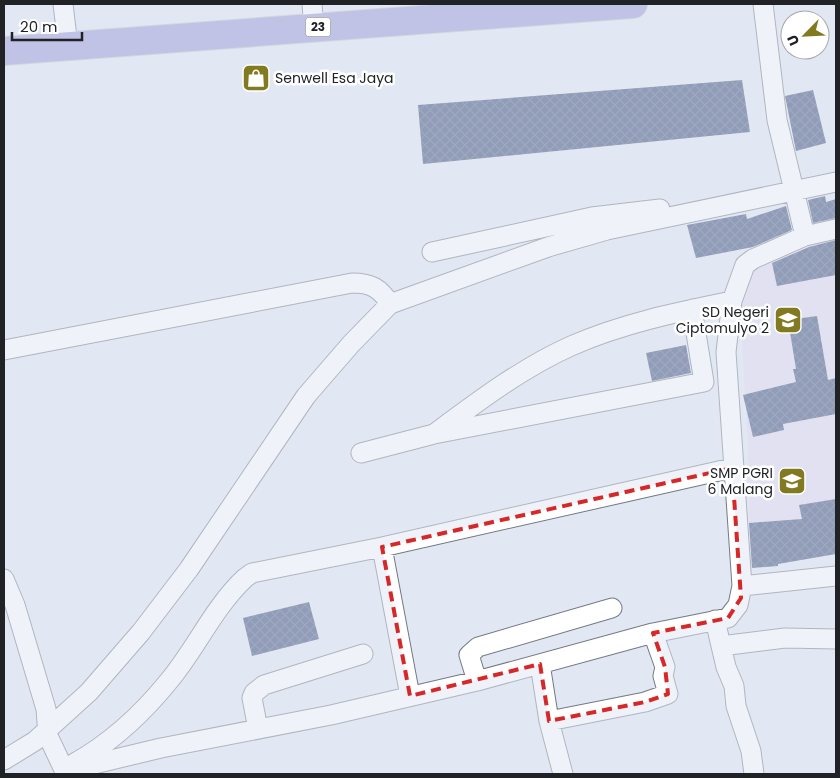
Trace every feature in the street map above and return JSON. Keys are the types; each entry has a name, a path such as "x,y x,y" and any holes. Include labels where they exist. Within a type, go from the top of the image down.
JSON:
{"highway":[{"name":"23","path":"4,51 68,46 313,16 406,23 576,6 633,4"}],"street":[{"path":"64,4 68,46"},
{"path":"763,4 777,120 805,236"},
{"path":"4,760 35,741 89,692 141,632 189,569 306,396 351,344 390,304 548,248 608,230 836,182"},
{"path":"432,252 592,218 698,204 713,207"},
{"path":"65,771 161,748 331,715 540,664 653,633 728,618 734,612 741,598 742,586 732,468 726,352 732,301 745,265 805,236 836,229"},
{"path":"4,350 352,283 372,285 382,291 390,304"},
{"path":"434,434 509,380 571,346 644,320 732,301"},
{"path":"361,453 434,434 704,382 692,309"},
{"path":"65,771 118,734 168,682 207,623 245,578 252,574 382,547 732,468"},
{"path":"382,547 410,696"},
{"path":"742,586 836,576"},
{"path":"4,579 15,604 46,709 47,730 65,771"},
{"path":"477,680 469,655 478,647 612,608"},
{"path":"715,620 726,667 734,686 736,706 751,751 754,774"},
{"path":"549,721 645,702 668,694 663,676 665,667 653,633"},
{"path":"721,646 785,638 836,640"},
{"path":"258,729 252,698 258,688 364,654"},
{"path":"540,664 549,721 563,774"}],"highlighted area":[{"path":"732,468 741,598 728,618 653,633 665,667 668,694 645,702 549,721 540,664 410,696 382,547"}],"shaded area":[{"name":"SD Negeri Ciptomulyo 2","path":"836,240 836,517 749,529 748,446 739,290 755,266 776,253"}],"building":[{"path":"742,80 750,132 423,164 418,105"},
{"path":"813,90 826,143 796,151 785,96"},
{"path":"825,196 826,202 836,199 836,218 813,223 808,200"},
{"path":"786,206 792,230 753,247 696,258 687,225 746,214 747,219"},
{"path":"836,240 836,275 777,286 772,263 809,247"},
{"path":"817,316 828,380 836,378 836,414 783,424 784,430 753,437 743,395 796,382 793,369 796,369 788,320"},
{"path":"686,345 691,373 652,381 646,353"},
{"path":"836,499 836,554 778,564 778,566 752,568 749,523 802,519 799,505"},
{"path":"309,602 319,639 252,656 243,618"}],"place":[{"name":"Senwell Esa Jaya","path":"256,78"},
{"name":"SD Negeri Ciptomulyo 2","path":"788,320"},
{"name":"SMP PGRI 6 Malang","path":"792,481"}]}
